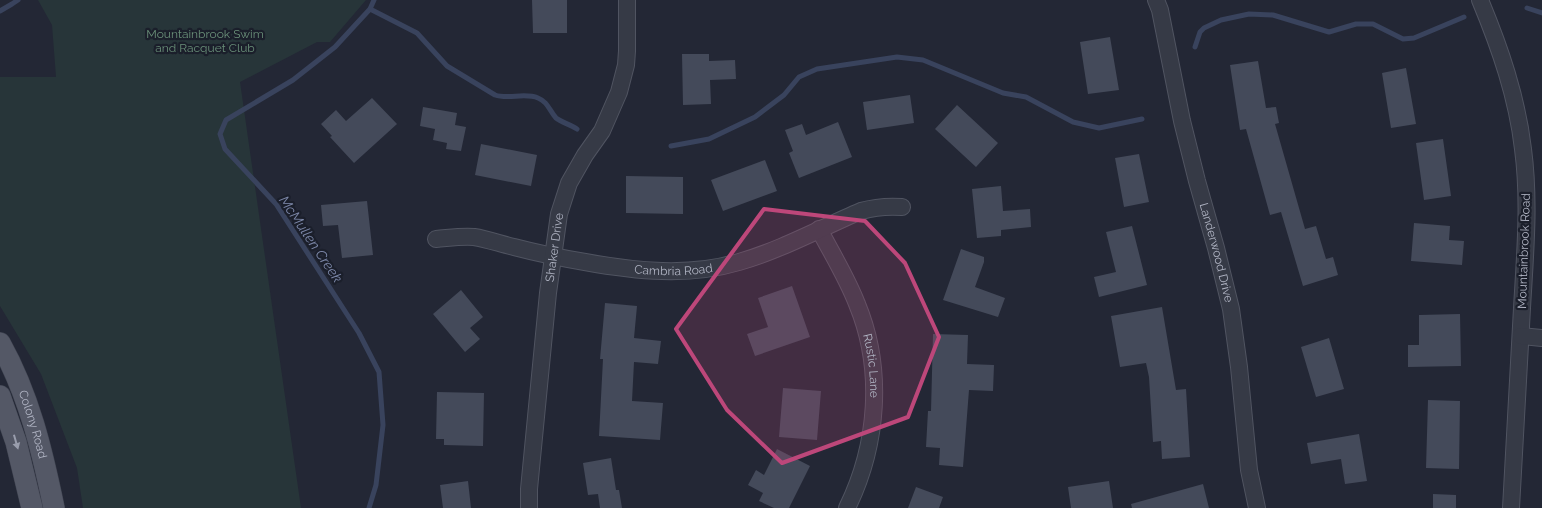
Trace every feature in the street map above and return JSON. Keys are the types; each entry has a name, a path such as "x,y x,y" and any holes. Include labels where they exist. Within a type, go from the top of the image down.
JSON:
{"main road":[{"name":"Colony Road","path":"0,343 28,404 42,449 54,508"},
{"name":"Colony Road","path":"0,396 16,442 32,508"}],"street":[{"name":"Shaker Drive","path":"529,508 529,489 552,255 559,214 570,184 585,155 602,131 619,92 627,51 627,0"},
{"name":"Landerwood Drive","path":"1156,0 1160,10 1182,121 1216,248 1230,309 1239,367 1249,470 1257,508"},
{"name":"Mountainbrook Road","path":"1480,0 1499,46 1513,96 1523,146 1525,170 1527,221 1511,508"},
{"name":"Cambria Road","path":"436,239 476,237 585,262 637,269 672,272 690,271 738,263 771,251 861,211 872,208 902,206"},
{"name":"Rustic Lane","path":"818,230 843,272 858,305 866,331 872,364 874,398 872,426 866,461 847,508"},
{"path":"1521,336 1542,338"}],"highlighted area":[{"path":"764,209 865,221 905,263 939,337 908,417 782,463 727,410 676,329"}],"green space":[{"name":"Mountainbrook Swim and Racquet Club","path":"38,0 366,0 330,42 317,42 240,82 301,508 83,508 77,468 41,374 0,306 0,77 56,77 52,25"}],"building":[{"path":"532,0 567,0 567,33 533,33"},
{"path":"1110,37 1119,90 1088,94 1080,42"},
{"path":"682,54 709,54 709,61 735,60 736,79 710,80 711,104 683,105"},
{"path":"1258,61 1266,108 1276,107 1279,123 1275,124 1305,229 1316,226 1326,259 1333,257 1338,275 1303,286 1281,212 1270,215 1246,129 1240,130 1230,65"},
{"path":"1406,68 1416,124 1391,128 1382,73"},
{"path":"910,95 914,123 867,130 863,102"},
{"path":"372,98 397,124 354,163 330,137 332,136 321,124 336,110 346,121"},
{"path":"957,105 998,143 976,167 935,129"},
{"path":"423,107 457,113 455,125 466,127 461,151 446,149 447,143 433,140 435,129 420,126"},
{"path":"838,122 852,157 799,178 789,153 793,151 785,130 802,124 806,135"},
{"path":"1443,139 1451,196 1424,200 1416,143"},
{"path":"481,144 537,155 531,186 475,175"},
{"path":"1139,154 1149,202 1124,207 1115,158"},
{"path":"765,160 777,191 723,211 711,180"},
{"path":"626,176 683,177 683,214 626,213"},
{"path":"1001,186 1003,211 1030,209 1031,227 1001,230 1001,236 977,238 972,189"},
{"path":"367,201 373,255 342,258 338,225 323,226 321,205"},
{"path":"1414,223 1450,226 1449,240 1464,241 1462,265 1411,261"},
{"path":"1132,226 1147,285 1099,297 1094,277 1116,272 1106,232"},
{"path":"961,249 984,257 975,287 1005,298 998,317 943,300"},
{"path":"792,286 810,337 755,356 747,334 768,327 758,298"},
{"path":"461,290 483,317 470,328 480,339 465,352 433,314"},
{"path":"605,303 637,306 634,338 661,341 658,364 634,362 632,401 663,403 660,440 599,436 603,359 600,359"},
{"path":"1162,307 1176,390 1186,389 1190,457 1162,459 1161,441 1153,442 1149,377 1146,363 1120,367 1111,316"},
{"path":"1460,314 1461,366 1408,367 1408,345 1419,345 1419,315"},
{"path":"933,334 968,335 967,364 994,365 993,391 969,390 963,467 939,465 940,448 926,447 928,411 931,411"},
{"path":"1329,338 1344,389 1316,397 1301,347"},
{"path":"783,388 821,391 817,440 779,437"},
{"path":"437,392 484,393 483,446 444,445 444,439 436,439"},
{"path":"1428,400 1460,401 1459,469 1426,468"},
{"path":"1359,434 1367,481 1345,484 1341,459 1311,464 1307,443"},
{"path":"777,449 810,466 789,508 774,508 759,501 763,493 748,485 756,470 764,475"},
{"path":"611,458 616,490 619,490 622,508 600,508 598,494 588,495 583,463"},
{"path":"468,481 471,508 443,508 440,485"},
{"path":"1109,481 1113,508 1071,508 1068,487"},
{"path":"1203,484 1209,508 1132,508 1131,504"},
{"path":"916,487 943,497 939,508 908,508"},
{"path":"1433,494 1456,495 1456,508 1433,508"}],"waterway":[{"path":"0,11 18,0"},
{"name":"McMullen Creek","path":"369,508 376,485 383,425 379,372 359,333 276,204 225,149 220,134 226,120 293,80 335,47 370,9 374,0"},
{"path":"1527,8 1542,13"},
{"path":"370,9 417,33 447,66 495,95 506,97 533,96 538,98 546,104 556,118 577,129"},
{"path":"1195,47 1200,32 1204,28 1221,20 1249,14 1273,15 1329,32 1356,24 1373,24 1403,39 1414,38 1464,17"},
{"path":"671,146 709,139 755,117 784,95 799,77 817,69 897,57 923,60 1003,93 1026,97 1073,122 1099,128 1142,119"}]}
